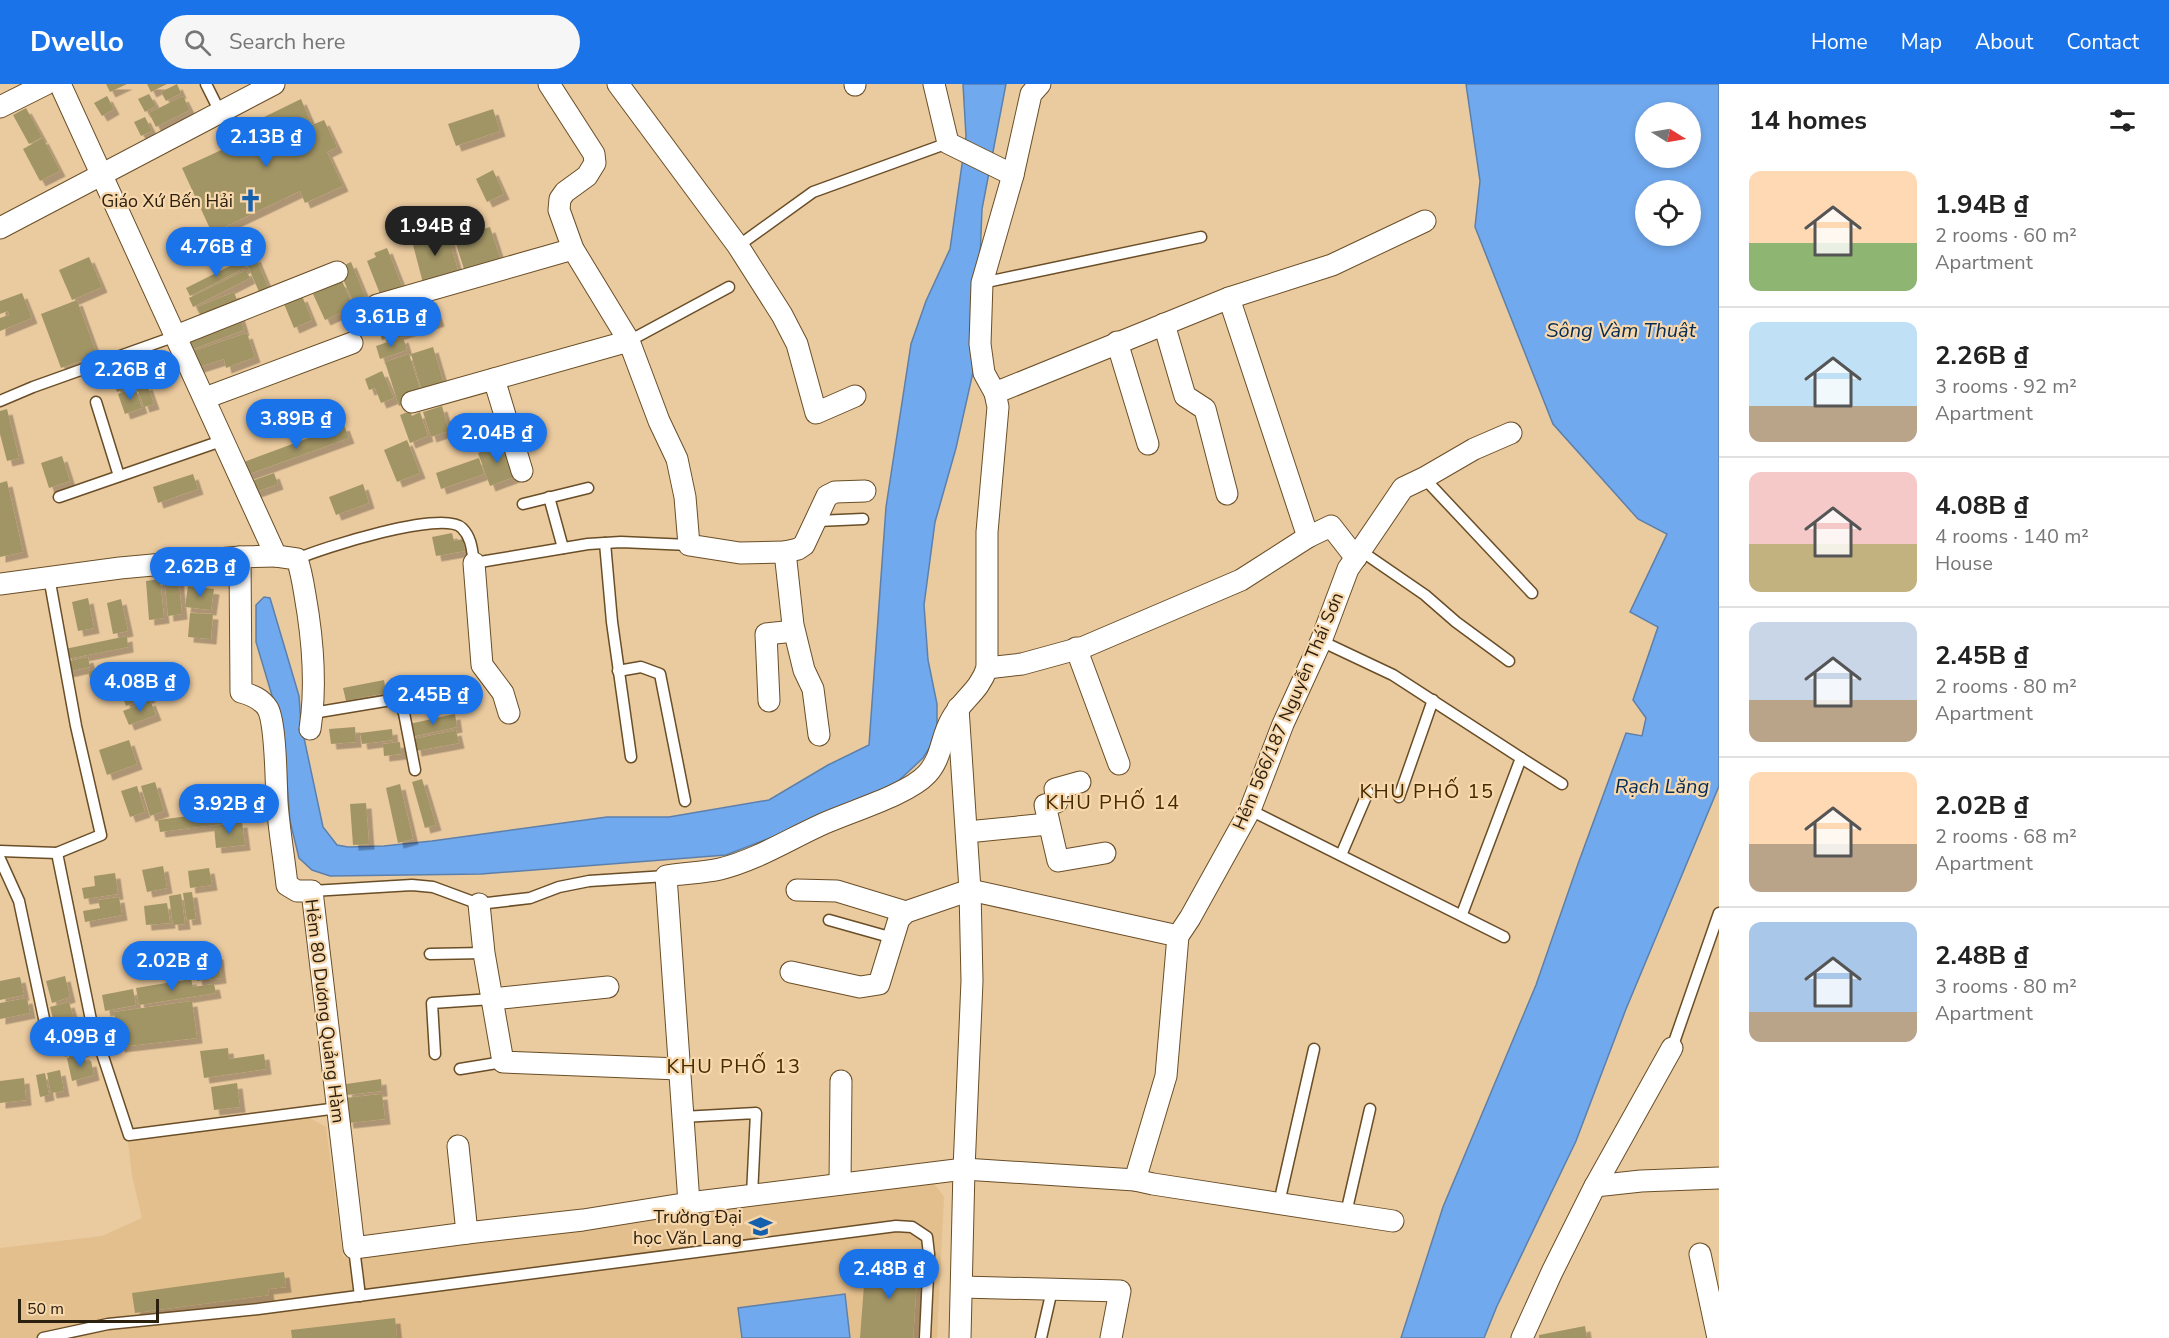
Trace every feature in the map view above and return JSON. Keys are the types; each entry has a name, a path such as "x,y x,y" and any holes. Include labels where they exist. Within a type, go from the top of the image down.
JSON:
{"street":[{"path":"0,107 46,84"},
{"path":"60,84 276,556"},
{"path":"0,228 274,84"},
{"path":"549,84 594,154 596,163 587,176 565,192 560,199 559,210 573,249 629,341 659,422 677,459 683,485 689,545 740,553 785,552 798,549 804,545 827,496 835,492 865,491"},
{"path":"618,84 738,246 782,315 797,344 816,413 855,396"},
{"path":"934,84 948,143 1013,175"},
{"path":"688,1203 666,876 720,869 750,859 824,823 911,787 927,774 937,760 950,722 958,708 974,693 987,668 987,532 998,429 998,407 995,393 984,373 980,344 982,283 1013,175 1033,87"},
{"path":"995,393 1229,297 1332,265 1425,221"},
{"path":"377,305 573,249"},
{"path":"176,336 337,272"},
{"path":"1229,297 1308,537"},
{"path":"1164,324 1185,396 1205,410 1227,494"},
{"path":"412,402 629,341"},
{"path":"1118,342 1148,444"},
{"path":"205,398 352,343"},
{"path":"494,379 522,471"},
{"name":"Hẻm 566/187 Nguyễn Thái Sơn","path":"1135,1180 1166,1076 1178,936 1250,810 1282,724 1321,641 1348,570 1404,488 1474,449 1511,433"},
{"path":"987,668 1022,664 1076,648 1241,580 1308,537 1331,526 1358,555"},
{"path":"785,552 794,632 804,670 813,689 819,735"},
{"path":"0,584 120,568 240,557 276,556 297,559 309,621 314,681 312,721"},
{"name":"Hẻm 80 Dương Quảng Hàm","path":"240,557 241,692 261,701 269,711 287,885 297,891 312,891 354,1248"},
{"path":"474,563 482,665 503,693 509,713"},
{"path":"769,701 766,634 794,632"},
{"path":"1076,648 1119,764"},
{"path":"958,708 970,890 972,981 960,1338"},
{"path":"1080,782 1055,789 1057,802 1045,805 1058,861 1105,853"},
{"path":"967,832 1048,824"},
{"path":"797,890 837,891 906,912"},
{"path":"791,972 860,987 879,984 899,919 906,912 970,890 1178,936"},
{"path":"479,904 484,953 503,1062 679,1069"},
{"path":"492,999 608,987"},
{"path":"1522,1338 1595,1186 1672,1048"},
{"path":"840,1184 841,1081"},
{"path":"458,1146 467,1233"},
{"path":"354,1248 964,1169 1135,1180 1393,1221"},
{"path":"1595,1186 1641,1181 1719,1178"},
{"path":"1700,1254 1718,1338"},
{"path":"962,1287 1120,1291 1112,1338"}],"lane":[{"path":"206,84 220,112"},
{"path":"738,246 813,192 948,143"},
{"path":"982,283 1201,237"},
{"path":"629,341 729,287"},
{"path":"0,401 176,336"},
{"path":"96,402 119,476"},
{"path":"58,497 224,440"},
{"path":"1424,478 1532,593"},
{"path":"523,504 588,488"},
{"path":"549,497 563,548"},
{"path":"817,521 863,519"},
{"path":"297,559 323,548 392,530 443,522 462,528 470,541 474,563 605,543 689,545"},
{"path":"605,543 618,671 631,757"},
{"path":"1358,555 1425,595 1456,622 1509,661"},
{"path":"0,851 57,853 101,835 76,726 49,578"},
{"path":"1321,641 1393,675 1562,784"},
{"path":"618,671 641,667 660,674 685,801"},
{"path":"312,721 397,699 404,713 415,770"},
{"path":"1399,797 1433,700"},
{"path":"1462,914 1521,758"},
{"path":"1341,855 1368,792"},
{"path":"1250,810 1504,937"},
{"path":"57,853 91,1020 129,1135 338,1108"},
{"path":"0,859 19,901 46,1028"},
{"path":"312,891 412,885 433,887 479,904 530,898 559,887 589,881 666,876"},
{"path":"1672,1048 1719,913"},
{"path":"829,920 894,938"},
{"path":"429,954 484,953"},
{"path":"435,1054 432,1004 492,999"},
{"path":"1279,1203 1314,1049"},
{"path":"460,1069 503,1062"},
{"path":"1346,1213 1370,1109"},
{"path":"682,1117 756,1113 752,1195"},
{"path":"43,1338 108,1324 360,1296 896,1226 912,1227 927,1237 929,1254 925,1338"},
{"path":"354,1248 360,1296"},
{"path":"1041,1338 1052,1290"}],"shaded area":[{"name":"Trường Đại học Văn Lang","path":"310,1118 326,1127 343,1257 932,1181 944,1197 937,1338 0,1338 0,1248 102,1236 142,1218 132,1176 128,1142"}],"water":[{"path":"963,84 1006,84 982,209 976,359 956,448 935,522 924,605 928,660 937,704 937,724 935,739 923,758 894,785 837,812 726,855 481,874 330,876 312,870 299,858 290,821 286,769 276,709 256,642 256,605 264,597 270,598 299,696 301,724 323,827 337,845 384,846 607,817 669,817 769,800 828,765 869,745 886,507 911,344 926,301 950,249 966,136"},
{"path":"1466,84 1719,84 1719,786 1626,1009 1576,1141 1484,1338 1401,1338 1443,1207 1536,985 1626,733 1642,736 1646,718 1633,700 1658,627 1630,612 1667,534 1638,519 1553,424 1475,227 1480,181"},
{"path":"845,1294 850,1338 742,1338 738,1308"}],"building":[{"path":"106,84 127,84 110,92"},
{"path":"147,84 167,84 151,92"},
{"path":"177,84 181,93 166,101 161,92"},
{"path":"149,94 156,106 145,112 138,99"},
{"path":"107,96 114,109 102,116 94,103"},
{"path":"183,96 190,110 156,127 149,113"},
{"path":"301,99 312,125 324,120 337,147 327,152 343,186 305,203 300,191 212,233 182,168 263,131 258,120"},
{"path":"26,108 42,137 29,144 13,115"},
{"path":"493,109 500,131 456,146 448,124"},
{"path":"145,117 152,131 141,136 134,122"},
{"path":"43,138 60,171 40,181 23,149"},
{"path":"493,170 504,194 487,202 476,179"},
{"path":"490,227 501,261 465,272 454,238"},
{"path":"447,231 459,274 423,283 412,241"},
{"path":"387,248 402,286 380,294 367,261 376,257 374,253"},
{"path":"255,256 269,289 260,294 245,260"},
{"path":"89,257 102,287 72,300 59,270"},
{"path":"242,260 246,267 190,296 186,288"},
{"path":"351,262 368,303 356,308 338,268"},
{"path":"246,270 250,278 193,307 189,298"},
{"path":"342,281 354,307 325,320 313,294"},
{"path":"234,292 239,305 202,320 197,307"},
{"path":"22,293 32,318 0,331 0,318 9,315 8,311 0,314 0,301"},
{"path":"302,296 312,320 294,328 284,304"},
{"path":"431,297 439,321 382,340 374,312"},
{"path":"77,300 97,355 61,368 41,314"},
{"path":"239,314 244,330 185,352 180,338"},
{"path":"247,333 255,357 226,368 224,359 193,369 187,353"},
{"path":"403,337 407,350 380,359 376,346"},
{"path":"433,347 446,391 424,398 411,354"},
{"path":"155,349 161,365 140,373 143,382 117,392 107,367"},
{"path":"409,354 423,398 399,406 385,362"},
{"path":"382,371 394,398 381,403 375,388 369,390 365,379"},
{"path":"147,384 154,404 144,407 137,388"},
{"path":"135,387 142,408 125,414 118,394"},
{"path":"442,406 449,431 431,437 423,412"},
{"path":"7,409 19,458 7,461 0,434 0,411"},
{"path":"410,411 412,416 420,412 428,436 410,443 400,415"},
{"path":"497,424 503,442 479,451 473,433"},
{"path":"344,425 349,438 246,475 241,463"},
{"path":"407,440 420,473 397,482 384,450"},
{"path":"505,443 517,476 490,486 478,453"},
{"path":"62,456 70,481 49,488 41,463"},
{"path":"479,458 484,474 441,489 436,473"},
{"path":"274,473 278,484 253,493 249,482"},
{"path":"193,474 198,489 158,503 153,487"},
{"path":"7,481 23,552 0,557 0,483"},
{"path":"363,484 369,503 336,515 329,497"},
{"path":"452,533 454,541 463,539 465,551 436,556 432,537"},
{"path":"178,575 182,614 168,616 164,576"},
{"path":"160,579 164,618 149,620 146,581"},
{"path":"188,586 214,589 211,610 185,607"},
{"path":"88,598 94,628 78,631 72,602"},
{"path":"121,599 128,631 113,634 107,603"},
{"path":"190,613 213,614 211,639 188,637"},
{"path":"127,636 128,647 67,659 65,649"},
{"path":"88,657 90,667 67,672 65,662"},
{"path":"120,663 125,682 93,690 88,671"},
{"path":"384,680 386,693 346,701 343,688"},
{"path":"144,683 150,697 126,706 121,692"},
{"path":"150,700 156,715 129,725 123,711"},
{"path":"455,714 457,727 411,737 409,724"},
{"path":"355,727 356,742 331,744 329,729"},
{"path":"392,729 393,740 362,744 360,733"},
{"path":"456,730 459,743 416,751 414,739"},
{"path":"129,740 137,764 107,775 99,750"},
{"path":"400,742 401,754 384,756 383,744"},
{"path":"422,779 436,825 425,828 412,782"},
{"path":"155,782 164,811 150,816 141,786"},
{"path":"400,784 413,839 398,843 386,788"},
{"path":"137,786 145,812 130,817 121,791"},
{"path":"366,803 369,844 353,845 350,804"},
{"path":"235,810 236,822 160,832 158,820"},
{"path":"242,822 245,845 216,848 214,826"},
{"path":"163,866 167,888 147,892 142,870"},
{"path":"209,868 212,885 190,888 188,871"},
{"path":"115,873 118,894 84,899 82,888 95,886 94,876"},
{"path":"192,892 196,919 187,920 183,893"},
{"path":"181,894 185,924 173,925 169,896"},
{"path":"119,897 122,915 85,922 83,911 100,908 98,900"},
{"path":"167,903 170,923 146,925 144,906"},
{"path":"218,954 221,978 197,981 194,957"},
{"path":"65,976 70,997 52,1003 46,981"},
{"path":"20,977 24,995 0,1000 0,981"},
{"path":"191,979 193,987 214,984 216,993 139,1005 136,988"},
{"path":"133,989 136,1005 105,1011 102,995"},
{"path":"27,998 30,1013 0,1019 0,1003"},
{"path":"192,1001 197,1038 119,1047 114,1012"},
{"path":"69,1002 79,1037 59,1042 50,1007"},
{"path":"82,1042 84,1051 65,1057 62,1047"},
{"path":"228,1048 229,1059 264,1054 266,1069 204,1078 200,1051"},
{"path":"84,1054 86,1062 91,1061 94,1075 72,1081 67,1058"},
{"path":"60,1070 64,1091 51,1093 47,1073"},
{"path":"45,1073 49,1095 40,1097 36,1075"},
{"path":"24,1078 26,1100 0,1103 0,1081"},
{"path":"381,1079 382,1091 347,1095 346,1084"},
{"path":"237,1083 240,1107 214,1110 211,1087"},
{"path":"382,1094 385,1119 348,1123 345,1098"},
{"path":"866,1259 918,1263 913,1338 860,1338"},
{"path":"284,1272 286,1287 268,1289 269,1295 135,1313 132,1293"},
{"path":"395,1318 397,1338 292,1338 291,1330"},
{"path":"1585,1326 1587,1338 1539,1338 1539,1335"}],"place":[{"name":"Giáo Xứ Bến Hải","path":"251,201"},
{"name":"Trường Đại học Văn Lang","path":"760,1227"}],"district":[{"name":"KHU PHỐ 15","path":"1427,791"},
{"name":"KHU PHỐ 14","path":"1113,802"},
{"name":"KHU PHỐ 13","path":"734,1066"}],"water label":[{"name":"Sông Vàm Thuật","path":"1621,330"},
{"name":"Rạch Lăng","path":"1662,786"}]}
